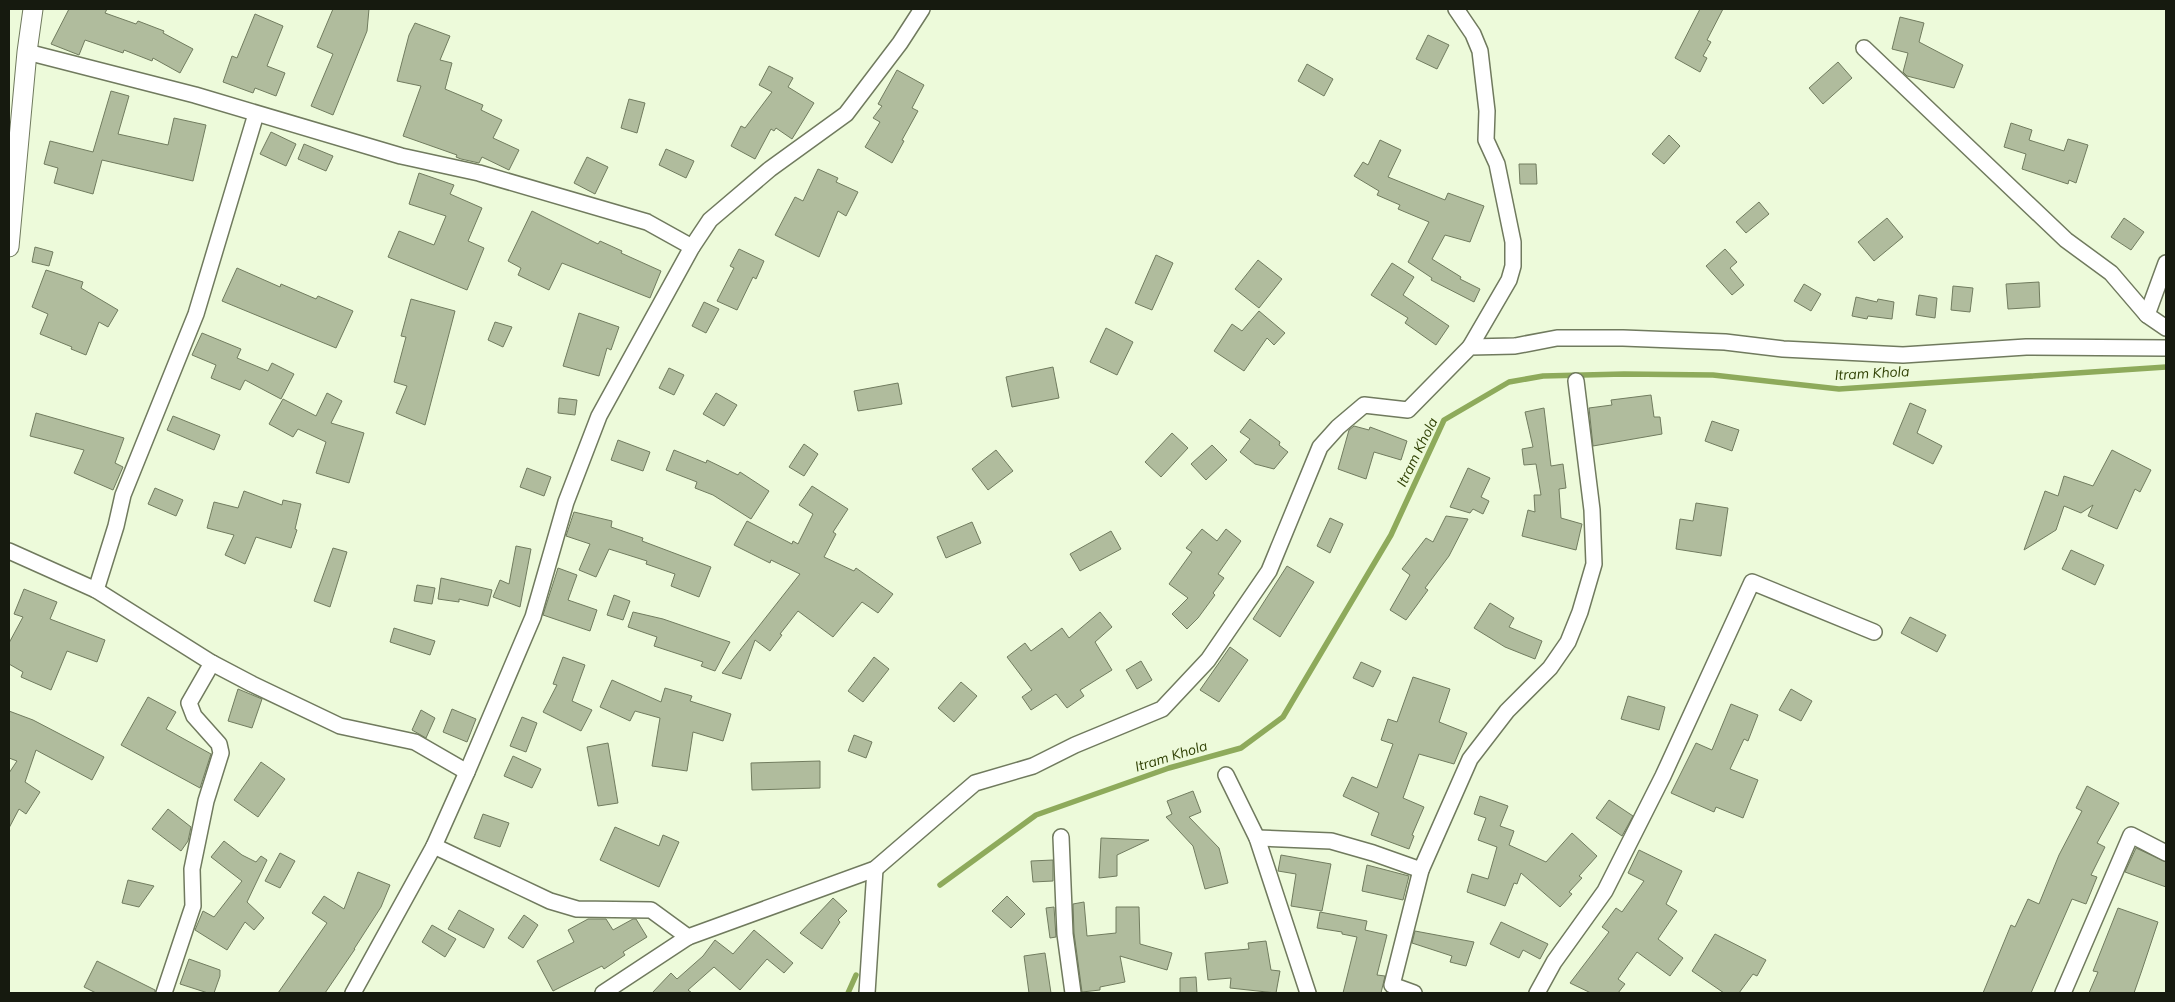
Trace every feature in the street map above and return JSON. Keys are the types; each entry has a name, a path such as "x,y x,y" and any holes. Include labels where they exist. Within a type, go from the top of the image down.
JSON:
{"street":[{"path":"9,247 27,52 33,9"},
{"path":"353,993 434,846 467,772 533,617 566,502 599,416 692,247 710,220 770,169 846,114 900,43 922,9"},
{"path":"603,993 688,937 875,869 975,783 1033,766 1075,745 1162,709 1208,660 1269,571 1320,447 1338,427 1364,406 1408,410 1470,347 1509,280 1513,266 1513,242 1497,164 1486,140 1487,111 1480,51 1473,34 1456,9"},
{"path":"1864,48 2066,240 2111,273 2147,315 2166,328"},
{"path":"27,52 195,95 401,156 479,173 647,222 692,247"},
{"path":"96,590 116,526 123,495 196,314 256,114"},
{"path":"2147,315 2166,262"},
{"path":"1470,347 1515,346 1557,338 1623,338 1725,342 1783,349 1903,354 2026,347 2166,348"},
{"path":"1414,993 1392,985 1422,870 1470,759 1507,711 1550,668 1568,642 1580,612 1594,564 1592,510 1576,381"},
{"path":"9,551 96,590 212,663 252,684 340,726 415,742 467,772"},
{"path":"1537,993 1554,962 1605,891 1663,776 1752,582 1874,632"},
{"path":"164,993 193,906 192,869 206,801 222,753 219,744 194,716 189,703 212,663"},
{"path":"1226,775 1257,838 1308,993"},
{"path":"2063,993 2131,835 2166,853"},
{"path":"1061,837 1065,934 1072,993"},
{"path":"1257,838 1331,841 1422,870"},
{"path":"434,846 550,901 577,908 651,910 688,937"},
{"path":"867,993 875,869"}],"building":[{"path":"69,9 107,9 105,13 136,24 138,21 164,31 163,33 193,49 180,73 153,58 152,61 124,50 123,53 85,40 79,55 51,44"},
{"path":"333,9 369,9 367,31 333,115 311,106 333,54 317,47"},
{"path":"1700,9 1723,9 1707,40 1711,42 1703,56 1707,58 1700,72 1675,58"},
{"path":"255,14 283,26 267,66 285,73 276,96 255,88 253,93 223,82 232,56 237,58"},
{"path":"1900,17 1924,23 1919,42 1963,65 1954,88 1907,76 1903,72 1908,53 1892,49"},
{"path":"415,23 450,36 440,60 452,63 445,89 483,105 481,110 502,120 493,138 519,150 509,170 482,157 479,163 461,159 456,157 457,155 403,136 421,86 397,81 409,35"},
{"path":"1428,35 1449,45 1437,69 1416,59"},
{"path":"1838,62 1852,78 1823,104 1809,88"},
{"path":"1307,64 1333,79 1324,96 1298,81"},
{"path":"769,66 793,78 788,87 814,103 792,139 776,128 774,131 771,129 755,159 731,146 741,126 745,128 772,92 759,85"},
{"path":"897,70 924,85 912,108 918,111 892,163 865,147 880,122 873,118 882,106 878,104"},
{"path":"111,91 129,96 118,134 168,145 174,118 206,125 193,181 102,160 93,194 54,183 58,168 44,164 50,141 93,152"},
{"path":"629,99 645,103 637,133 621,128"},
{"path":"2011,123 2032,130 2029,140 2064,151 2068,139 2088,145 2076,183 2069,180 2068,184 2022,169 2026,154 2004,147"},
{"path":"271,132 296,144 286,166 260,154"},
{"path":"1669,135 1680,146 1664,164 1652,154"},
{"path":"1380,140 1401,150 1388,177 1445,200 1448,193 1484,206 1470,242 1445,235 1432,259 1461,277 1460,279 1480,289 1474,302 1431,280 1432,278 1408,262 1429,222 1398,209 1400,205 1377,195 1379,191 1354,176 1363,162 1368,165"},
{"path":"304,144 333,156 326,171 298,159"},
{"path":"666,149 694,161 686,178 659,165"},
{"path":"587,157 608,167 595,194 574,183"},
{"path":"1519,164 1536,164 1537,184 1520,184"},
{"path":"818,169 838,178 836,182 858,192 846,216 838,211 819,257 775,235 795,197 803,201"},
{"path":"419,173 454,185 450,194 482,208 468,241 484,248 467,290 388,257 399,231 434,245 446,216 409,204"},
{"path":"1759,202 1769,214 1746,233 1736,222"},
{"path":"532,211 598,244 600,241 622,251 621,253 661,271 650,298 562,263 549,290 518,275 521,268 508,261"},
{"path":"1887,218 1903,237 1874,261 1858,242"},
{"path":"2124,218 2144,232 2131,250 2111,237"},
{"path":"35,247 53,252 49,266 32,262"},
{"path":"739,249 764,261 756,279 753,277 737,310 717,301 734,268 730,266"},
{"path":"1725,249 1737,262 1730,268 1744,285 1732,295 1706,266"},
{"path":"1156,255 1173,263 1152,310 1135,303"},
{"path":"1258,260 1282,279 1259,308 1235,289"},
{"path":"1392,263 1414,277 1403,295 1449,326 1436,345 1405,323 1408,318 1371,295"},
{"path":"237,268 280,287 281,284 316,299 318,296 353,311 336,348 222,301"},
{"path":"46,270 83,282 81,288 118,310 108,327 99,322 86,355 40,334 48,314 32,307"},
{"path":"2039,282 2040,307 2008,309 2006,284"},
{"path":"1804,284 1821,294 1811,311 1794,301"},
{"path":"1953,286 1973,288 1970,312 1951,310"},
{"path":"1919,295 1937,298 1935,318 1916,315"},
{"path":"1856,297 1877,302 1878,299 1894,302 1892,319 1868,316 1867,319 1852,316"},
{"path":"411,299 455,311 425,425 396,413 407,386 394,382 406,337 401,336"},
{"path":"704,302 719,309 706,333 692,326"},
{"path":"1259,311 1285,333 1274,345 1267,338 1244,371 1214,351 1232,324 1242,331"},
{"path":"579,313 619,327 611,350 607,348 599,376 563,366"},
{"path":"495,322 512,327 503,347 488,340"},
{"path":"1106,328 1133,342 1117,375 1090,362"},
{"path":"202,333 241,349 237,358 268,371 272,363 294,374 281,399 245,380 240,390 211,378 216,365 192,355"},
{"path":"1053,367 1059,398 1012,407 1006,377"},
{"path":"669,368 684,375 674,395 659,388"},
{"path":"898,383 902,404 858,411 854,391"},
{"path":"327,393 342,401 331,423 364,433 349,483 316,473 326,442 298,429 293,437 269,424 283,399 316,416"},
{"path":"716,393 737,405 724,426 703,414"},
{"path":"1651,395 1654,417 1660,417 1662,434 1593,446 1589,408 1612,405 1611,400"},
{"path":"559,398 577,400 575,415 558,413"},
{"path":"1910,403 1926,410 1917,433 1942,446 1933,464 1893,444"},
{"path":"1544,408 1551,466 1563,464 1566,488 1559,489 1561,518 1582,524 1576,550 1522,536 1528,510 1535,512 1534,495 1541,495 1536,464 1524,465 1522,449 1533,447 1525,412"},
{"path":"36,413 124,438 115,463 123,467 113,490 74,473 84,450 30,436"},
{"path":"173,416 220,435 214,450 167,430"},
{"path":"1250,419 1280,442 1279,445 1288,452 1274,469 1255,464 1240,452 1250,439 1240,432"},
{"path":"1712,421 1739,430 1732,451 1705,441"},
{"path":"1354,426 1369,430 1370,427 1407,441 1401,460 1374,452 1366,479 1338,469 1349,430"},
{"path":"1172,433 1188,448 1161,477 1145,462"},
{"path":"618,440 650,452 643,471 611,460"},
{"path":"804,444 818,454 804,476 789,467"},
{"path":"1212,445 1227,460 1206,480 1191,464"},
{"path":"674,450 706,463 707,460 738,475 740,472 769,491 751,519 713,495 695,488 697,482 666,470"},
{"path":"996,450 1013,471 988,490 972,469"},
{"path":"2112,450 2151,470 2140,492 2135,489 2117,529 2088,516 2093,505 2081,513 2064,506 2056,530 2024,550 2045,491 2058,496 2064,476 2093,486"},
{"path":"527,468 551,477 544,496 520,487"},
{"path":"1468,468 1490,478 1481,497 1489,501 1483,514 1473,509 1470,513 1450,507"},
{"path":"812,486 848,509 833,532 836,534 824,557 854,571 856,568 893,594 878,613 862,602 833,637 798,611 780,634 782,635 770,651 755,640 741,679 722,673 800,574 771,560 770,563 734,545 747,521 792,544 793,541 798,544 813,514 799,505"},
{"path":"155,488 183,500 176,516 148,504"},
{"path":"244,491 282,505 283,500 301,504 295,529 297,530 291,548 256,537 245,564 225,555 234,535 207,528 214,502 238,508"},
{"path":"1696,503 1728,508 1721,556 1676,549 1680,519 1693,521"},
{"path":"574,512 612,521 611,527 643,538 642,541 711,567 699,597 671,586 675,574 646,564 647,561 609,549 596,577 579,570 590,544 566,536"},
{"path":"1446,516 1468,519 1449,556 1425,588 1428,590 1406,620 1390,610 1410,575 1402,569 1426,538 1433,542"},
{"path":"1330,518 1343,524 1330,553 1317,546"},
{"path":"972,522 981,543 946,558 937,537"},
{"path":"1202,529 1217,541 1226,529 1241,541 1218,574 1224,578 1213,593 1215,595 1187,629 1172,614 1188,598 1169,584 1192,552 1186,548"},
{"path":"1111,531 1121,549 1080,571 1070,554"},
{"path":"516,546 531,549 520,607 493,597 500,580 509,584"},
{"path":"333,548 347,552 330,607 314,601"},
{"path":"2071,550 2104,565 2095,585 2062,569"},
{"path":"1287,566 1314,582 1280,637 1253,619"},
{"path":"558,568 577,575 568,600 597,610 590,631 543,615"},
{"path":"441,578 492,590 488,606 459,599 459,602 438,599"},
{"path":"417,585 435,588 432,604 414,601"},
{"path":"24,589 57,602 50,619 105,640 97,662 67,651 51,690 21,677 23,672 9,664 9,643 23,617 14,614"},
{"path":"614,595 630,601 623,620 607,615"},
{"path":"1490,603 1514,618 1509,627 1542,641 1535,659 1505,647 1474,628"},
{"path":"633,612 663,619 730,642 715,671 701,666 703,662 654,646 657,637 628,627"},
{"path":"1100,612 1112,627 1095,642 1112,670 1080,690 1084,696 1067,708 1056,694 1031,710 1022,697 1032,690 1007,657 1025,643 1031,651 1062,628 1069,638"},
{"path":"1910,617 1946,635 1937,652 1901,633"},
{"path":"394,628 435,641 430,655 390,642"},
{"path":"1230,647 1248,660 1219,702 1200,690"},
{"path":"563,657 585,665 572,701 592,710 581,731 543,712 557,685 553,684"},
{"path":"874,657 889,669 863,702 848,691"},
{"path":"1141,661 1152,680 1137,689 1126,670"},
{"path":"1361,662 1381,671 1373,687 1353,678"},
{"path":"1413,677 1450,689 1439,722 1467,733 1454,764 1419,754 1403,798 1424,807 1412,835 1414,836 1409,849 1371,835 1379,813 1343,796 1352,777 1377,788 1393,744 1381,740 1388,719 1397,722"},
{"path":"612,680 661,702 665,688 692,696 690,701 731,714 723,741 693,732 687,771 652,766 660,718 635,711 630,721 600,707"},
{"path":"961,682 977,696 954,722 938,708"},
{"path":"238,689 262,699 252,728 228,721"},
{"path":"1791,689 1812,701 1801,721 1779,710"},
{"path":"1628,696 1665,707 1659,730 1621,719"},
{"path":"148,697 176,712 166,729 211,754 200,788 121,745"},
{"path":"1731,704 1758,715 1748,741 1744,739 1730,769 1758,780 1743,818 1716,807 1714,812 1671,793 1696,743 1712,750"},
{"path":"452,709 476,719 467,742 443,732"},
{"path":"421,710 435,718 426,738 412,730"},
{"path":"9,711 33,720 104,757 92,780 36,750 25,782 40,792 26,814 19,809 9,828 9,773 17,761 9,758"},
{"path":"522,717 537,723 526,752 510,746"},
{"path":"854,735 872,742 866,758 848,751"},
{"path":"608,743 618,803 598,806 587,747"},
{"path":"513,756 541,769 532,788 504,776"},
{"path":"820,761 820,788 752,790 751,763"},
{"path":"261,762 285,779 258,817 234,800"},
{"path":"2087,786 2119,803 2097,843 2105,847 2091,875 2097,877 2086,904 2072,899 2031,993 1983,993 2011,925 2015,927 2028,899 2039,904 2059,855 2082,811 2076,808"},
{"path":"1193,791 1201,812 1189,817 1219,848 1228,883 1205,889 1193,846 1166,817 1172,814 1167,801"},
{"path":"1480,796 1508,806 1500,826 1514,831 1509,845 1546,862 1572,833 1597,856 1579,876 1582,878 1569,892 1572,894 1560,907 1521,873 1517,884 1514,883 1505,906 1467,892 1472,874 1488,879 1497,847 1478,840 1486,818 1474,814"},
{"path":"1609,800 1633,816 1622,836 1596,818"},
{"path":"168,809 191,827 188,841 181,851 152,829"},
{"path":"483,814 509,823 500,847 474,838"},
{"path":"615,827 659,846 663,835 679,842 659,887 600,860"},
{"path":"1101,838 1149,840 1117,855 1117,876 1099,878"},
{"path":"224,841 242,855 256,862 261,856 267,860 247,902 264,918 254,930 245,922 227,950 195,930 203,911 214,917 242,881 211,857"},
{"path":"2136,848 2166,862 2166,887 2125,872"},
{"path":"1639,850 1682,871 1666,904 1677,911 1658,939 1683,958 1670,976 1637,952 1618,979 1625,984 1618,993 1591,993 1570,983 1609,932 1602,927 1616,908 1622,912 1644,881 1628,873"},
{"path":"280,853 295,861 280,888 265,881"},
{"path":"1281,855 1331,864 1322,911 1291,906 1296,874 1278,871"},
{"path":"1053,860 1053,881 1033,882 1031,861"},
{"path":"1367,865 1409,876 1403,900 1362,891"},
{"path":"358,872 390,885 381,907 355,949 325,993 278,993 327,923 312,913 324,896 344,909"},
{"path":"128,880 154,886 139,907 122,903"},
{"path":"1007,896 1025,914 1011,928 992,911"},
{"path":"833,898 847,911 838,920 840,922 822,949 800,933"},
{"path":"1084,902 1087,936 1116,933 1116,907 1139,907 1140,944 1172,953 1167,970 1120,956 1125,982 1100,987 1100,990 1082,992 1074,933 1073,904"},
{"path":"1054,907 1056,937 1050,938 1046,908"},
{"path":"2118,908 2158,922 2142,970 2134,993 2089,993 2098,972 2093,971"},
{"path":"459,910 494,929 484,948 448,929"},
{"path":"1320,912 1367,921 1365,930 1387,935 1377,975 1385,976 1381,993 1343,993 1357,937 1342,934 1342,932 1317,928"},
{"path":"524,915 538,925 523,948 508,938"},
{"path":"588,919 606,919 613,930 636,919 647,937 623,952 625,955 604,969 602,966 553,991 537,961 574,942 568,930"},
{"path":"1501,922 1548,944 1540,959 1523,950 1519,958 1490,944"},
{"path":"432,925 456,939 445,957 422,942"},
{"path":"754,930 793,963 784,973 767,959 740,990 714,967 688,990 692,993 652,993 671,973 677,979 703,956 715,940 733,954"},
{"path":"1415,931 1474,942 1466,966 1450,962 1452,956 1412,943"},
{"path":"1715,934 1766,960 1757,976 1753,974 1739,993 1724,993 1692,971"},
{"path":"1266,941 1271,970 1280,971 1276,993 1230,988 1231,978 1208,980 1205,953 1249,949 1248,943"},
{"path":"1045,953 1051,993 1029,993 1024,956"},
{"path":"189,959 220,970 220,976 214,993 208,993 180,984"},
{"path":"97,961 155,990 155,993 96,993 84,987"},
{"path":"1196,977 1197,993 1180,993 1180,978"}],"waterway":[{"name":"Itram Khola","path":"940,885 1036,815 1169,768 1241,748 1283,717 1391,535 1444,420 1509,382 1543,376 1624,374 1713,375 1839,389 2166,367"},
{"name":"Itram Khola","path":"848,993 856,975"}]}
